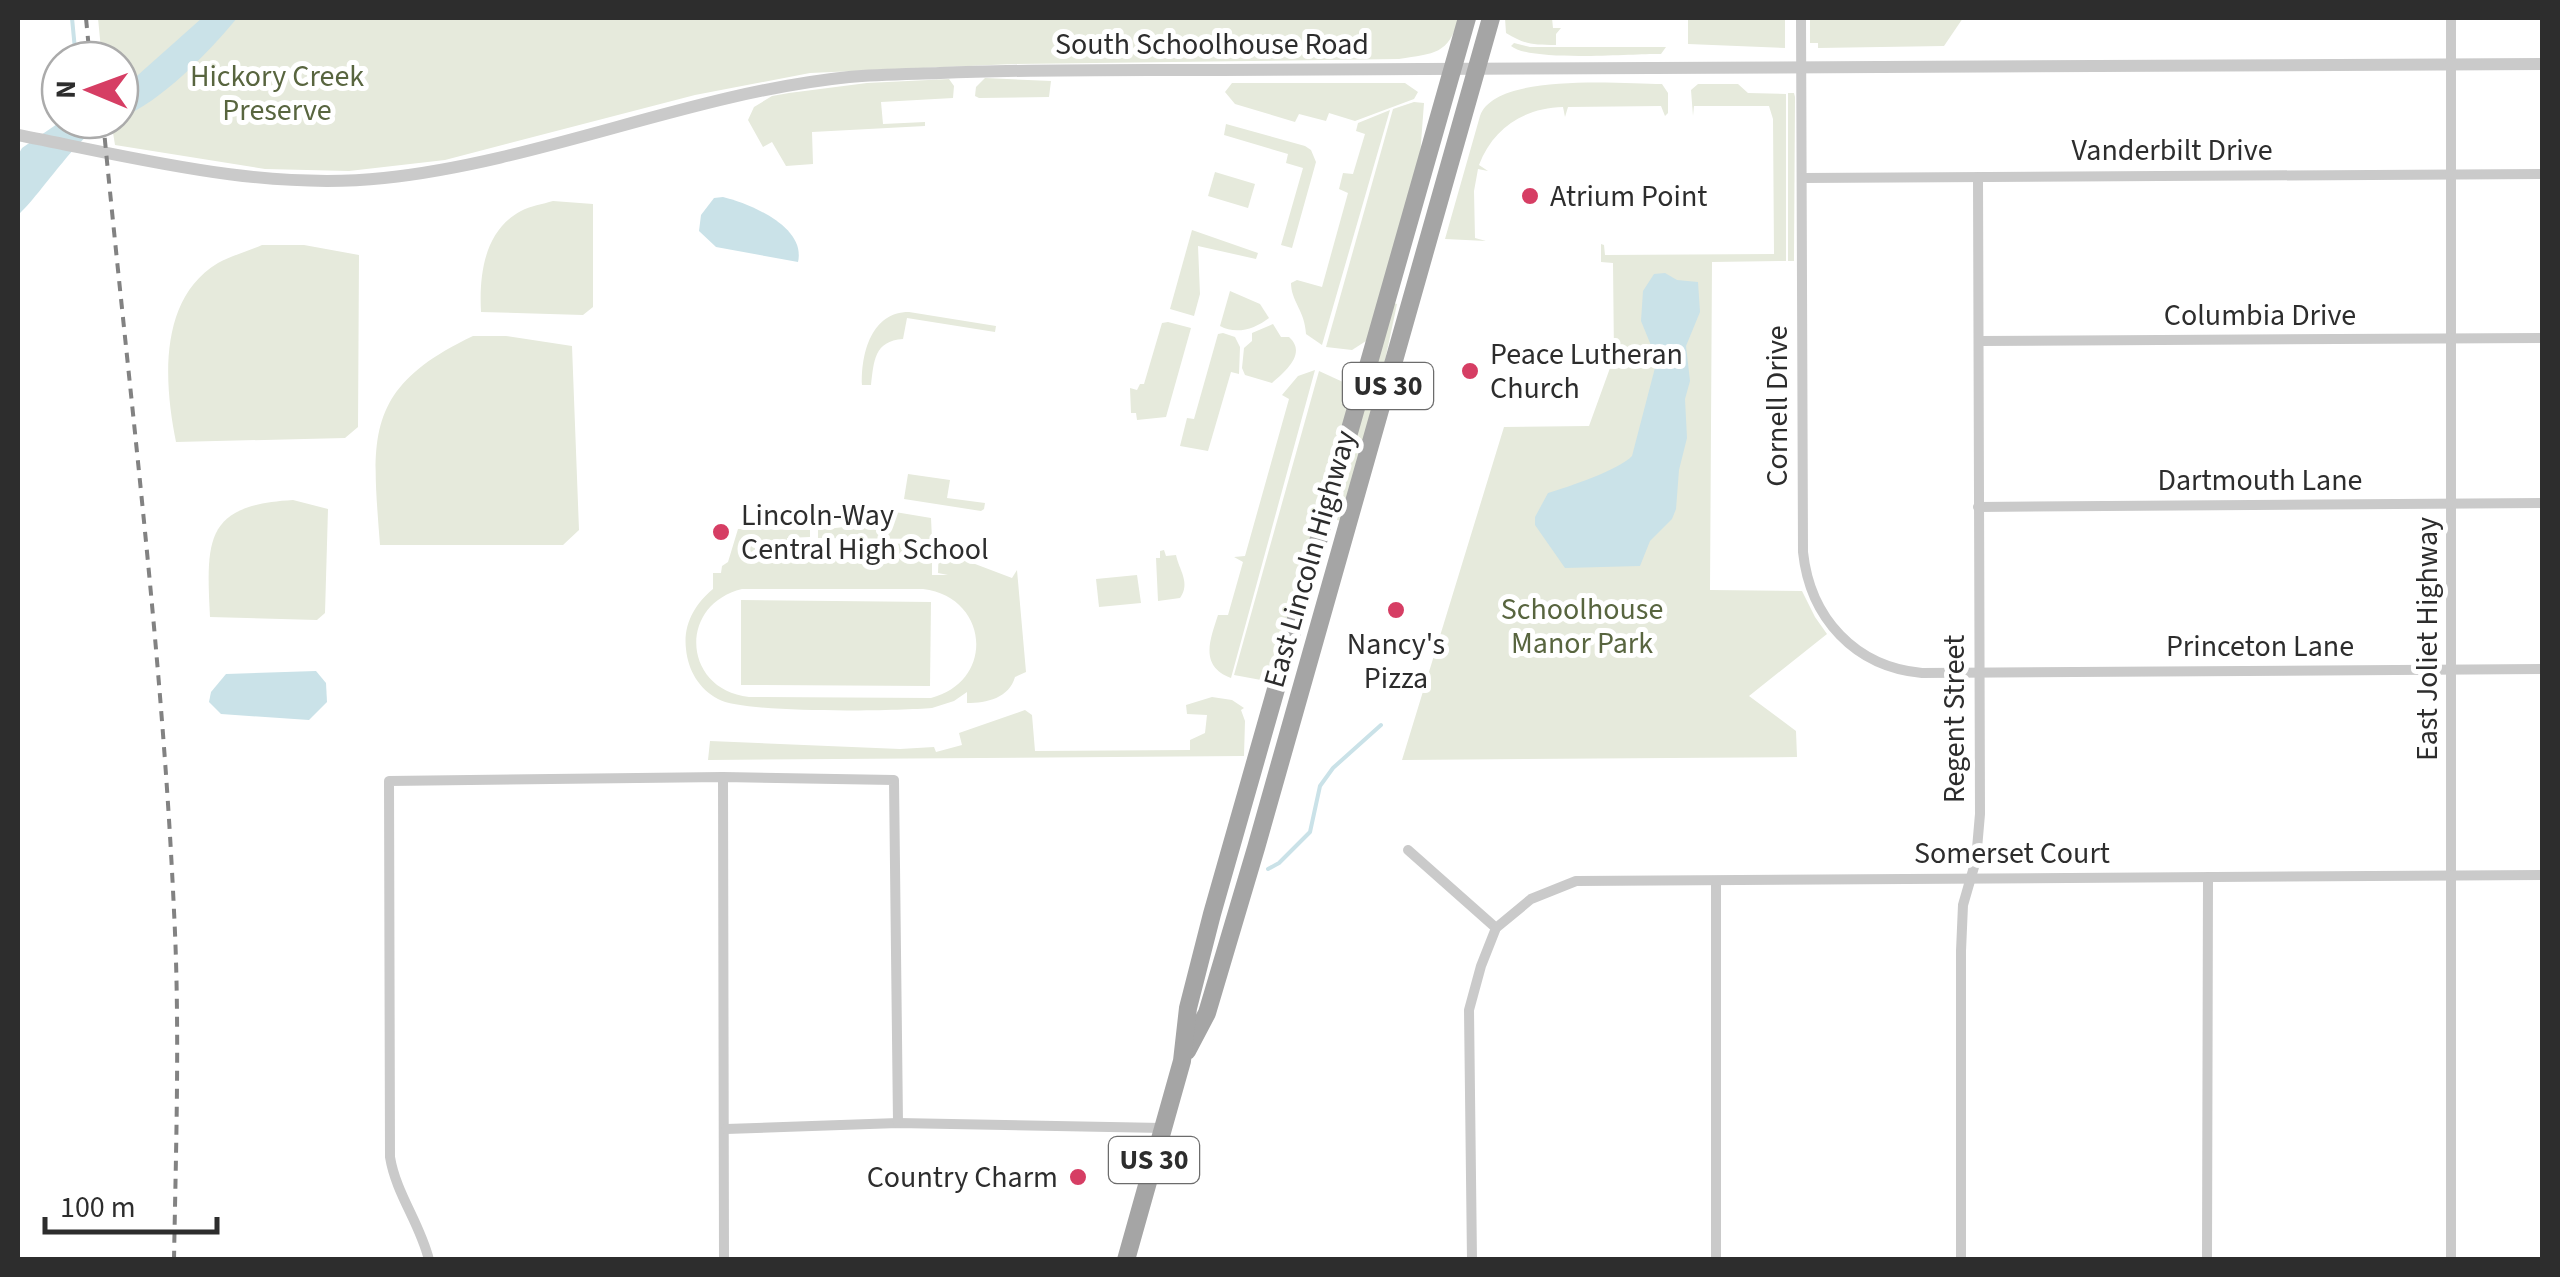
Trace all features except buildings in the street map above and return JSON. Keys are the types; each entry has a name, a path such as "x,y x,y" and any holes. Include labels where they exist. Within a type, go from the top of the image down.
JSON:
{"main road":[{"name":"US 30","path":"1452,68 1467,18"},
{"name":"US 30","path":"1477,68 1491,18"},
{"name":"East Lincoln Highway","path":"1126,1260 1182,1061 1188,1008 1208,929 1452,68"},
{"name":"East Lincoln Highway","path":"1182,1061 1206,1013 1240,902 1477,68"}],"street":[{"name":"Cornell Drive","path":"1802,18 1802,552 1810,590 1838,634 1880,664 1908,672 1978,674"},
{"name":"East Joliet Highway","path":"2451,18 2451,1260"},
{"name":"South Schoolhouse Road","path":"18,135 238,175 350,181 452,168 771,88 850,76 1065,68 2542,64"},
{"name":"Vanderbilt Drive","path":"1802,178 2542,174"},
{"name":"Regent Street","path":"1961,1260 1961,951 1964,904 1976,860 1980,814 1978,176"},
{"name":"Columbia Drive","path":"1978,341 2542,338"},
{"name":"Dartmouth Lane","path":"1978,507 2542,503"},
{"name":"Princeton Lane","path":"1978,674 2542,669"},
{"path":"722,776 724,1260"},
{"path":"429,1260 420,1231 397,1188 390,1157 389,781 722,776 894,780 898,1123"},
{"path":"1408,850 1496,928 1480,966 1470,1010 1472,1260"},
{"name":"Somerset Court","path":"1496,928 1531,899 1576,881 2542,875"},
{"path":"2207,1260 2208,877"},
{"path":"1716,882 1716,1260"},
{"path":"726,1129 898,1123 1163,1128"}],"green space":[{"name":"Hickory Creek Preserve","path":"98,18 1459,18 1445,46 1399,59 1013,64 810,73 695,95 445,160 349,171 265,169 115,145 114,140 140,140 140,40 100,40"},
{"path":"1505,18 1552,18 1553,28 1561,28 1556,34 1556,45 1512,37 1506,33"},
{"path":"1688,18 1785,18 1785,48 1688,44"},
{"path":"1810,18 1963,18 1944,46 1818,48 1818,43 1810,43"},
{"path":"1514,43 1530,47 1666,47 1661,54 1557,56 1521,51 1511,46"},
{"path":"985,78 1051,81 1049,97 979,98 975,96 976,87"},
{"path":"949,79 954,86 953,98 881,102 883,124 925,122 925,126 812,132 813,164 786,166 772,142 763,147 748,120 754,107 772,96 867,83"},
{"path":"1232,83 1405,83 1418,92 1414,99 1355,121 1329,113 1326,121 1299,114 1295,122 1235,104 1225,92"},
{"path":"1562,84 1662,84 1668,93 1665,116 1661,106 1568,107 1565,117 1563,107 1535,111 1512,123 1485,152 1479,165 1488,171 1478,169 1474,191 1475,238 1486,241 1445,239 1480,116 1490,102 1509,92"},
{"name":"Schoolhouse Manor Park","path":"1698,84 1738,84 1748,93 1786,94 1786,261 1712,262 1710,590 1802,591 1827,634 1749,696 1796,731 1797,757 1402,760 1504,427 1589,426 1614,357 1613,263 1601,262 1601,244 1605,255 1774,254 1773,119 1769,106 1694,106 1693,116 1691,90"},
{"path":"1788,93 1795,97 1794,261 1788,261"},
{"path":"1424,103 1420,156 1370,332 1366,341 1352,350 1326,347 1393,109"},
{"path":"1390,110 1322,345 1306,334 1291,283 1297,280 1322,287 1348,193 1339,189 1343,173 1353,174 1365,134 1356,131 1358,123"},
{"path":"1226,124 1311,150 1316,162 1292,248 1281,245 1303,168 1286,163 1288,154 1224,135"},
{"path":"1215,172 1255,184 1248,208 1208,196"},
{"path":"553,201 593,204 593,307 583,315 481,312 486,255 499,230 521,211"},
{"path":"1192,230 1258,253 1256,259 1198,246 1200,294 1194,316 1170,309"},
{"path":"262,245 304,245 359,255 358,427 345,438 176,442 168,369 175,320 184,298 198,279 218,263"},
{"path":"1230,291 1260,304 1269,318 1245,330 1220,326"},
{"path":"1394,303 1397,304 1380,384 1341,521 1337,520 1353,446"},
{"path":"909,312 996,326 995,332 907,318 903,339 881,348 871,385 862,385 866,348 877,327 885,319"},
{"path":"1162,323 1191,328 1166,417 1137,420 1136,413 1131,413 1130,388 1137,390 1144,384"},
{"path":"1273,324 1296,349 1292,362 1272,383 1245,375 1242,368 1244,348 1252,341 1252,333"},
{"path":"1218,334 1235,337 1240,347 1239,374 1231,372 1208,451 1180,446 1187,418 1194,419"},
{"path":"473,336 506,336 572,346 579,530 563,545 380,545 376,475 382,420 393,397 411,376"},
{"path":"1315,370 1231,678 1214,667 1210,651 1212,634 1218,615 1228,615 1243,562 1234,557 1245,556 1289,399 1282,395 1298,376"},
{"path":"1319,371 1343,382 1350,399 1273,670 1261,680 1234,675"},
{"path":"908,474 950,480 947,498 985,503 984,509 904,499"},
{"path":"293,500 328,509 325,613 317,620 210,617 209,567 217,531 242,509"},
{"path":"883,510 931,518 932,539 818,538 818,530 853,526"},
{"path":"738,529 810,530 810,537 787,538 787,560 885,560 886,544 932,543 932,575 948,575 938,573 939,544 954,556 1012,578 1017,570 1026,672 1015,677 1008,690 996,698 967,703 967,692 932,708 787,709 718,699 705,690 692,671 686,631 701,601 713,589 713,573 721,573","holes":["742,589 923,589 945,595 961,607 972,623 976,640 974,658 966,675 952,689 931,698 749,697 727,691 711,679 701,664 696,646 698,628 706,612 721,598"]},
{"path":"1164,550 1166,556 1176,555 1184,587 1180,598 1158,601 1156,558"},
{"path":"1137,575 1141,603 1099,607 1096,579"},
{"path":"741,600 931,602 930,686 741,685"},
{"path":"1212,697 1232,700 1244,708 1244,756 708,760 710,741 934,747 936,752 962,745 959,733 1025,710 1032,715 1035,751 1190,750 1190,740 1205,733 1207,715 1187,714 1186,705"}],"water":[{"path":"202,18 237,18 168,88 140,108 140,73"},
{"path":"40,136 40,140 82,140 18,215 18,155"},
{"path":"723,197 761,211 785,228 794,238 798,262 716,247 699,231 701,215 714,198"},
{"path":"1665,273 1677,280 1698,282 1700,312 1686,346 1690,381 1685,399 1687,438 1679,470 1676,509 1672,519 1650,541 1640,566 1565,568 1535,525 1535,517 1548,493 1605,472 1632,456 1657,360 1641,321 1643,291 1654,274"},
{"path":"316,671 326,683 327,702 309,720 221,714 209,702 211,692 226,674"}],"waterway":[{"path":"72,18 74,40"},
{"path":"1268,869 1310,832 1320,786 1333,768 1381,725"}],"railway":[{"path":"86,18 88,40"},
{"path":"105,140 169,812 177,998 174,1260"}],"place":[{"name":"Atrium Point","path":"1530,196"},
{"name":"Peace Lutheran Church","path":"1470,371"},
{"name":"Lincoln-Way Central High School","path":"721,532"},
{"name":"Nancy's Pizza","path":"1396,610"},
{"name":"Country Charm","path":"1078,1177"}]}
